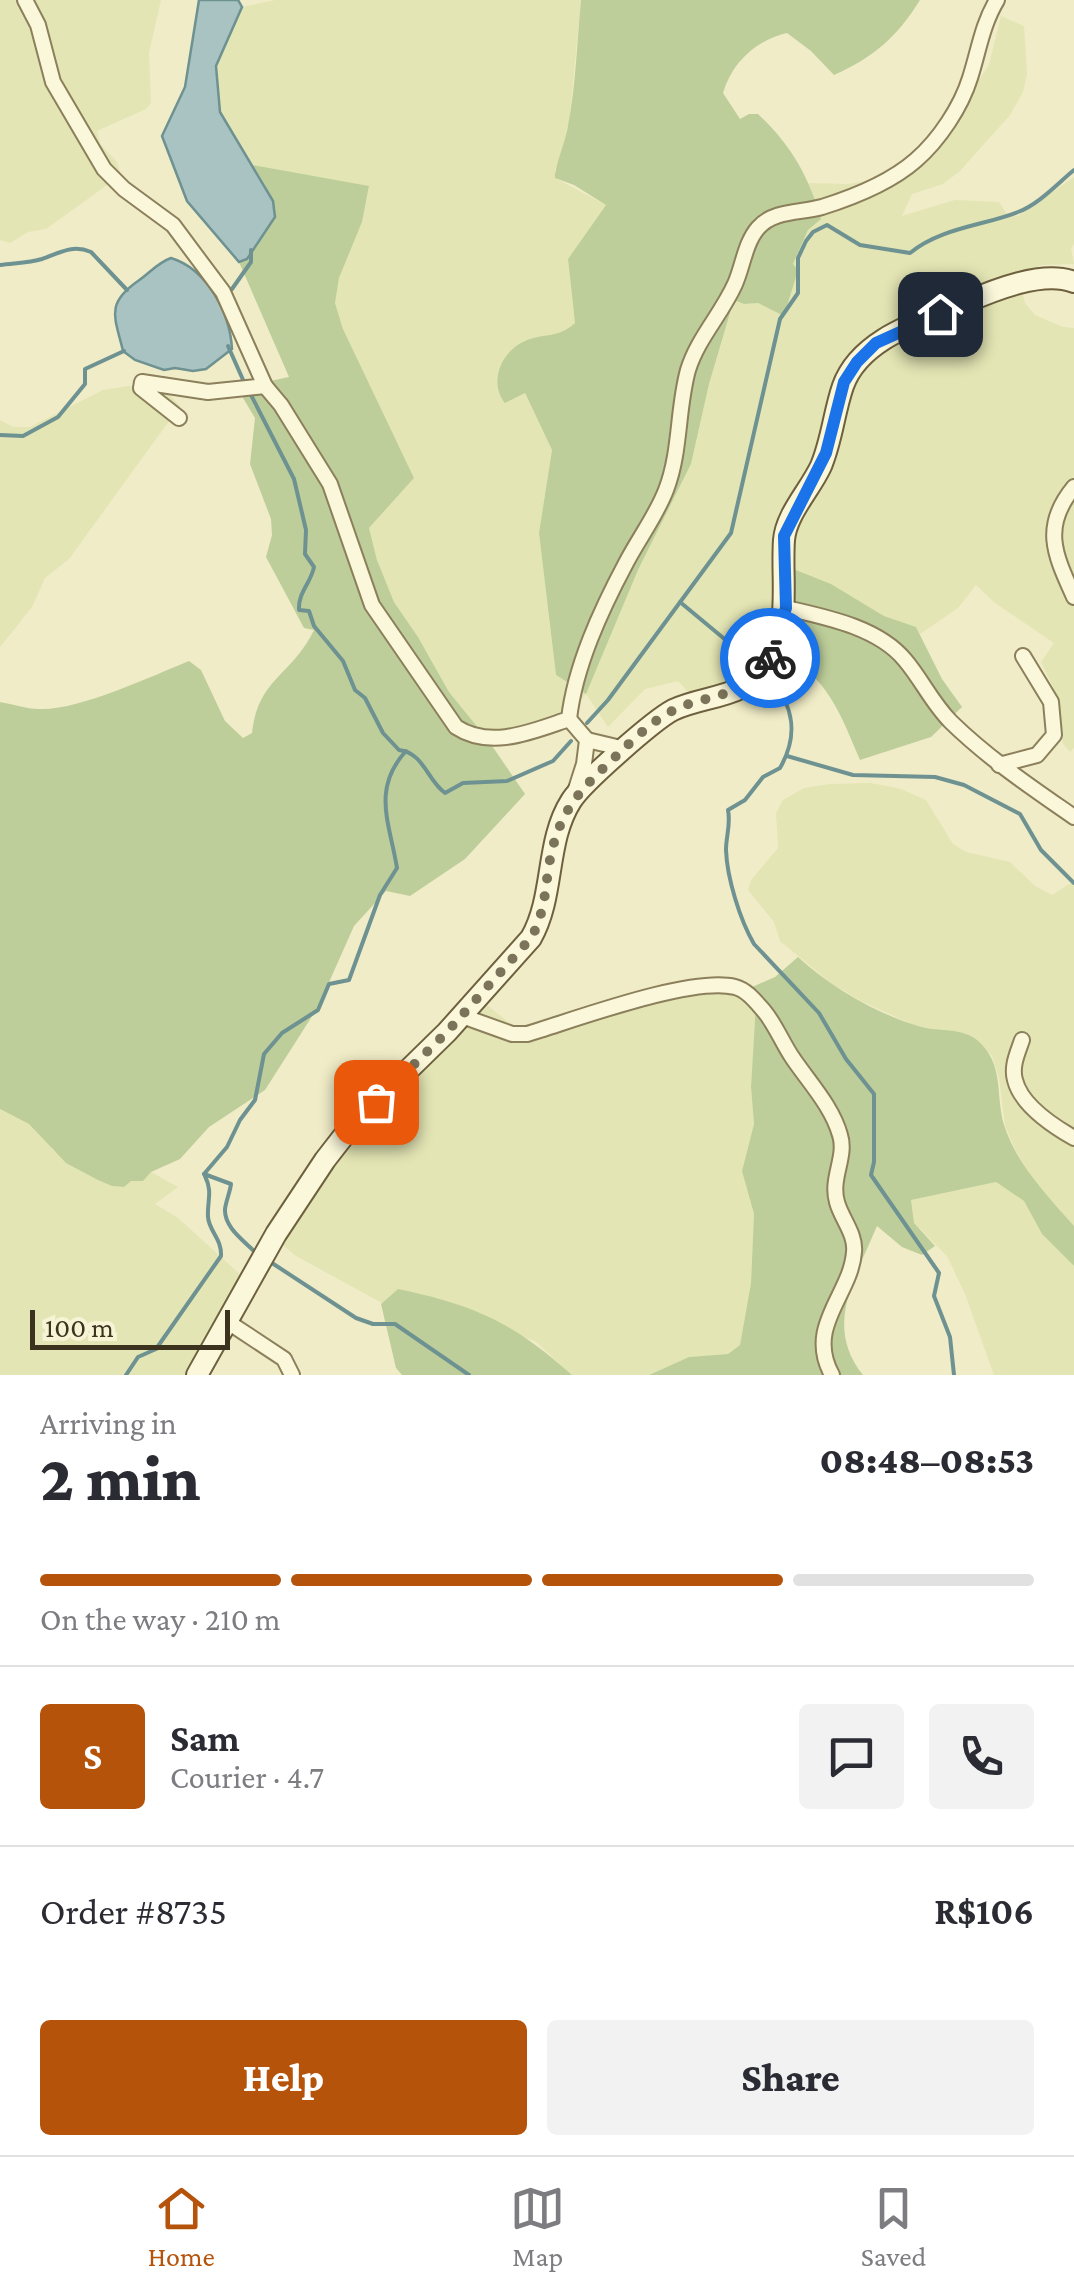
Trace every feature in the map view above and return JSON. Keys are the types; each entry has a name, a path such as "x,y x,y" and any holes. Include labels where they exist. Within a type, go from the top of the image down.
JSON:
{"street":[{"path":"24,0 43,39 47,69 82,135 112,180 162,214 190,244 198,263 230,304 265,386 301,434 330,484 372,605 456,727 468,734 494,738 523,734 569,719"},
{"path":"625,749 587,740 569,719 574,688 604,608 666,491 677,453 684,389 696,350 730,294 758,228 769,219 844,200 917,159 960,101 969,83 982,27 997,0"},
{"path":"572,800 659,719 674,710 736,691 756,678 774,648 786,608 787,528 826,453 844,382 864,353 876,343 971,300 1048,279 1074,282"},
{"path":"179,418 147,394 141,388 142,382 208,392 265,386"},
{"path":"1074,488 1056,514 1053,536 1074,597"},
{"path":"786,608 858,629 888,644 908,663 932,702 999,765 1074,817"},
{"path":"999,765 1037,755 1054,735 1052,702 1023,656"},
{"path":"197,1375 276,1234 324,1160 353,1124 462,1016 512,961 538,925 555,840 584,764 587,740"},
{"path":"462,1016 512,1034 527,1034 662,994 719,986 744,991 754,1000 832,1115 843,1148 834,1186 854,1246 852,1263 830,1312 826,1332 824,1348 832,1375"},
{"path":"1022,1040 1014,1062 1015,1081 1024,1097 1046,1119 1074,1138"},
{"path":"228,1322 284,1359 292,1375"}],"green space":[{"path":"0,0 161,0 149,53 151,103 146,109 97,131 100,144 117,162 121,175 46,229 28,232 10,243 0,240"},
{"path":"275,0 581,0 569,125 555,178 606,205 568,259 575,323 563,334 525,341 524,392 552,450 539,533 556,675 586,693 638,570 691,464 709,384 735,299 744,304 758,303 784,315 793,264 808,230 820,218 809,183 848,184 885,178 937,142 961,117 970,93 989,65 1001,16 1024,26 1027,74 1023,92 1010,115 960,171 943,184 912,194 902,216 955,200 999,202 1008,216 1018,216 1074,177 1074,264 1042,265 1026,273 1020,283 1025,303 1035,315 1074,328 1074,748 1070,752 1063,744 1054,689 1041,662 1054,643 995,603 976,585 958,608 920,634 916,627 884,616 831,584 792,568 794,595 790,620 765,674 692,696 678,681 645,689 608,727 586,694 575,707 544,722 488,740 449,692 394,602 369,528 414,478 343,329 335,303 339,278 362,222 369,187 252,165 220,112 216,66 242,7"},
{"path":"581,0 920,0 883,45 834,75 787,33 747,54 727,82 723,93 740,119 758,114 789,149 811,189 821,219 808,230 793,264 798,270 784,316 758,303 734,300 691,464 638,570 586,694 556,675 539,533 552,450 525,393 505,403 498,387 499,369 515,347 530,339 562,332 575,323 568,259 606,205 555,178 571,110"},
{"path":"252,165 369,186 362,222 339,278 335,303 343,329 414,478 369,528 377,560 394,602 449,692 525,794 465,859 410,896 386,891 354,926 318,1007 265,1090 209,1127 180,1159 151,1172 143,1181 112,1186 66,1163 29,1124 0,1109 0,702 39,709 74,704 189,661 201,670 225,721 243,738 252,733 255,715 268,689 314,630 304,628 266,557 272,535 271,519 250,464 255,418 237,388 289,377 239,262 256,246 272,215 270,196"},
{"path":"128,386 165,390 180,406 69,559 45,578 32,607 0,647 0,420 13,427 30,427 103,390"},
{"path":"791,568 831,584 884,616 916,627 942,679 962,707 931,737 860,760 839,712 821,685 780,652 790,610"},
{"path":"871,783 901,789 926,800 953,844 966,852 1010,862 1035,886 1052,895 1074,881 1074,1226 1033,1180 1016,1151 1005,1126 992,1056 967,1034 918,1027 831,983 780,941 774,922 748,890 751,880 778,848 776,813 783,800 804,788"},
{"path":"798,957 839,989 870,1006 918,1026 964,1033 986,1049 995,1069 1001,1113 1010,1140 1034,1179 1074,1226 1074,1266 1042,1234 1024,1201 996,1182 911,1200 914,1223 935,1246 922,1255 902,1247 877,1226 853,1282 844,1319 851,1356 863,1375 649,1375 689,1357 728,1354 740,1345 751,1283 754,1214 742,1171 754,1124 751,1087 756,1003 750,988 775,977"},
{"path":"741,979 756,1002 751,1087 754,1124 742,1171 754,1214 751,1283 740,1345 728,1354 689,1357 649,1375 572,1375 535,1341 398,1289 382,1303 296,1256 279,1242 330,1157 481,1000 508,1022 527,1031"},
{"path":"0,1109 29,1124 46,1138 52,1150 112,1186 143,1181 151,1172 178,1187 155,1204 178,1218 256,1289 205,1375 0,1375"},
{"path":"996,1182 1024,1201 1042,1234 1074,1266 1074,1375 994,1375 947,1256 914,1223 911,1200"},
{"path":"398,1289 491,1318 531,1341 572,1375 402,1375 396,1368 381,1304"}],"water":[{"path":"199,0 238,0 242,7 216,66 220,112 273,201 275,217 247,259 239,262 187,201 162,136 185,87"},
{"path":"171,258 206,282 227,321 232,349 206,369 164,370 135,360 123,351 116,320 117,304 128,289"}],"waterway":[{"path":"587,723 731,533 780,319 798,293 798,258 813,232 827,225 860,245 910,253 934,238 1026,208 1074,170"},
{"path":"0,265 37,260 72,249 84,250 91,252 127,290"},
{"path":"232,289 251,262 251,250"},
{"path":"228,346 244,382"},
{"path":"0,435 23,436 58,417 85,384 85,369 124,351"},
{"path":"250,393 294,479 306,530 305,554 314,567 300,598 299,610 309,611 314,626 343,661 355,690 365,698 383,733 399,750 420,761 445,793 463,783 507,781 553,761 571,741"},
{"path":"680,602 751,661"},
{"path":"770,678 789,710 790,744 780,768 763,777 745,800 728,810 726,850 732,886 754,944 819,1013 846,1059 874,1094 871,1175 939,1273 934,1296 950,1337 954,1375"},
{"path":"204,1174 227,1147 255,1100 264,1054 282,1033 318,1010 329,984 349,980 380,895 397,868 386,793 395,765 406,751"},
{"path":"787,756 853,775 935,777 964,785 1020,814 1041,850 1074,883"},
{"path":"204,1174 231,1184 225,1209 228,1222 254,1251"},
{"path":"126,1375 138,1357 156,1349 221,1256 209,1222 205,1176"},
{"path":"272,1263 356,1318 373,1324 395,1324 469,1375"}],"way so far":[{"path":"376,1102 447,1032 531,938 545,897 555,840 572,800 659,719 686,705 747,685 770,658"}],"route":[{"path":"770,658 786,608 784,536 826,453 844,382 876,343 940,314"}]}
